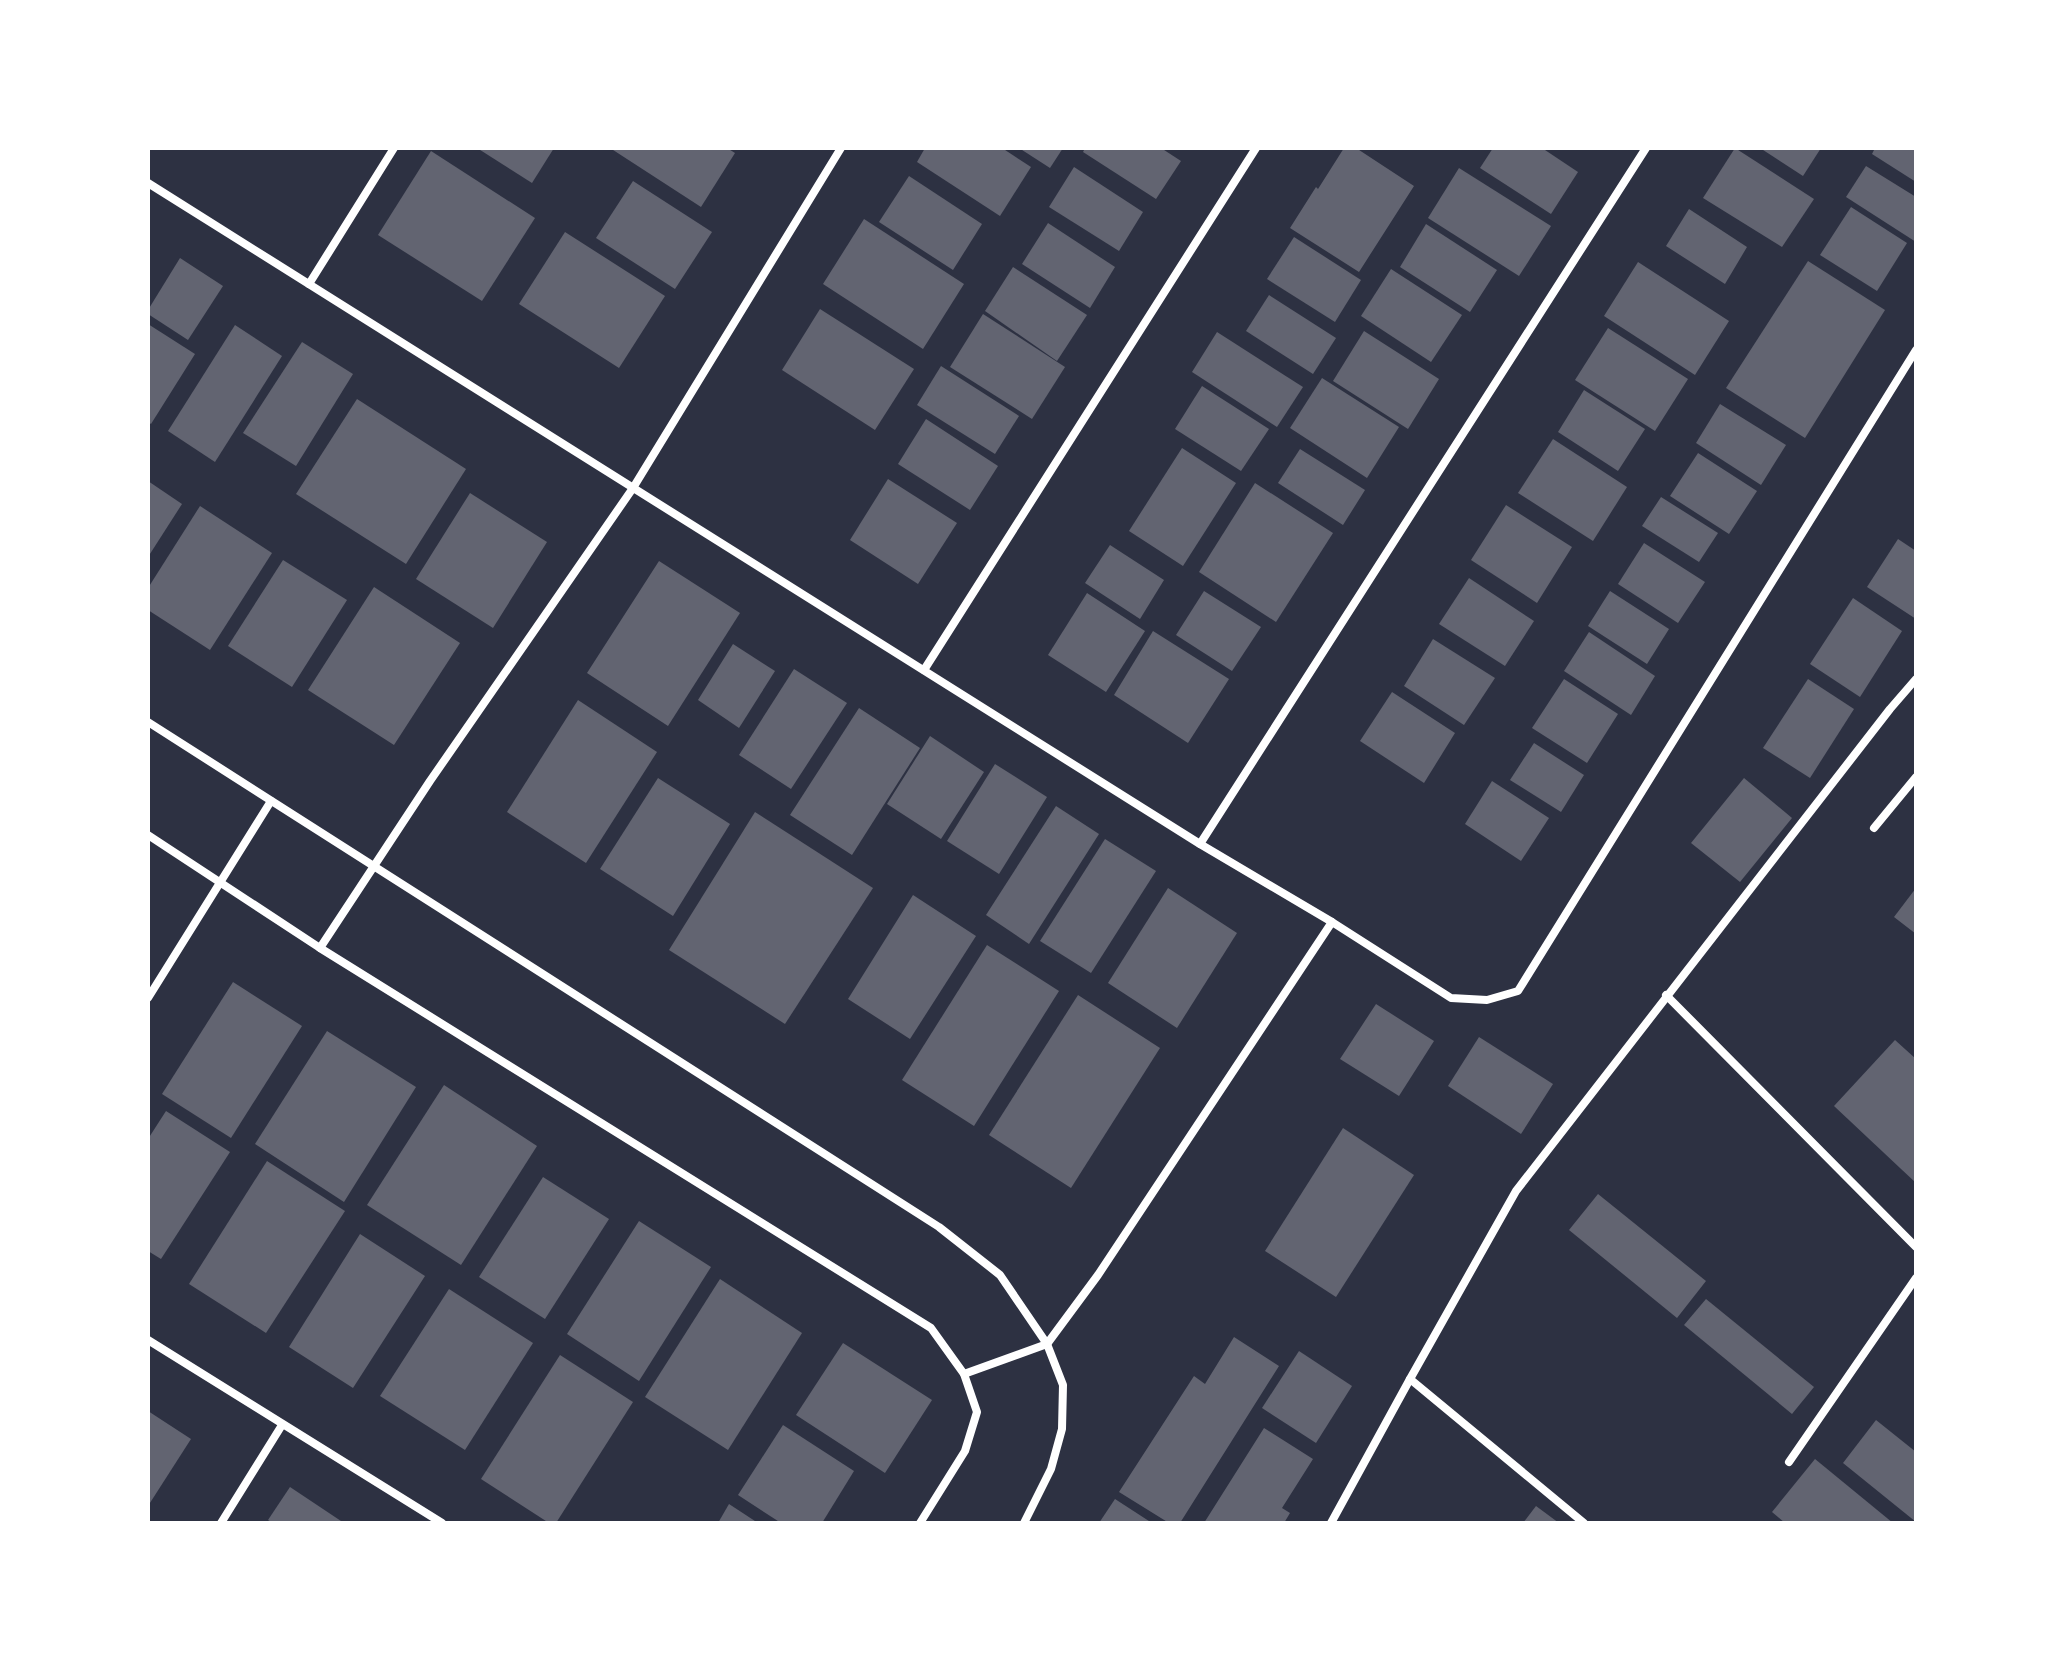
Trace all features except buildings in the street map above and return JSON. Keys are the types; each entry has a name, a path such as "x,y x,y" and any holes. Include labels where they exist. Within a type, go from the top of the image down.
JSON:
{"street":[{"path":"309,284 394,148"},
{"path":"320,948 430,781 633,488 841,148"},
{"path":"924,670 1256,148"},
{"path":"1200,844 1646,148"},
{"path":"148,183 1200,844 1332,922 1451,998 1487,1000 1518,991 1916,350"},
{"path":"1331,1523 1516,1191 1666,995 1916,679"},
{"path":"148,722 939,1227 1000,1275 1047,1344 1063,1385 1062,1429 1051,1469 1024,1523"},
{"path":"1874,828 1916,777"},
{"path":"148,998 271,801"},
{"path":"148,835 320,948 931,1328 964,1374 977,1412 965,1451 920,1523"},
{"path":"964,1374 1047,1344 1107,1262 1332,922"},
{"path":"1666,995 1916,1247"},
{"path":"1789,1462 1916,1278"},
{"path":"148,1340 442,1523"},
{"path":"1410,1379 1584,1523"},
{"path":"221,1523 282,1425"}]}
